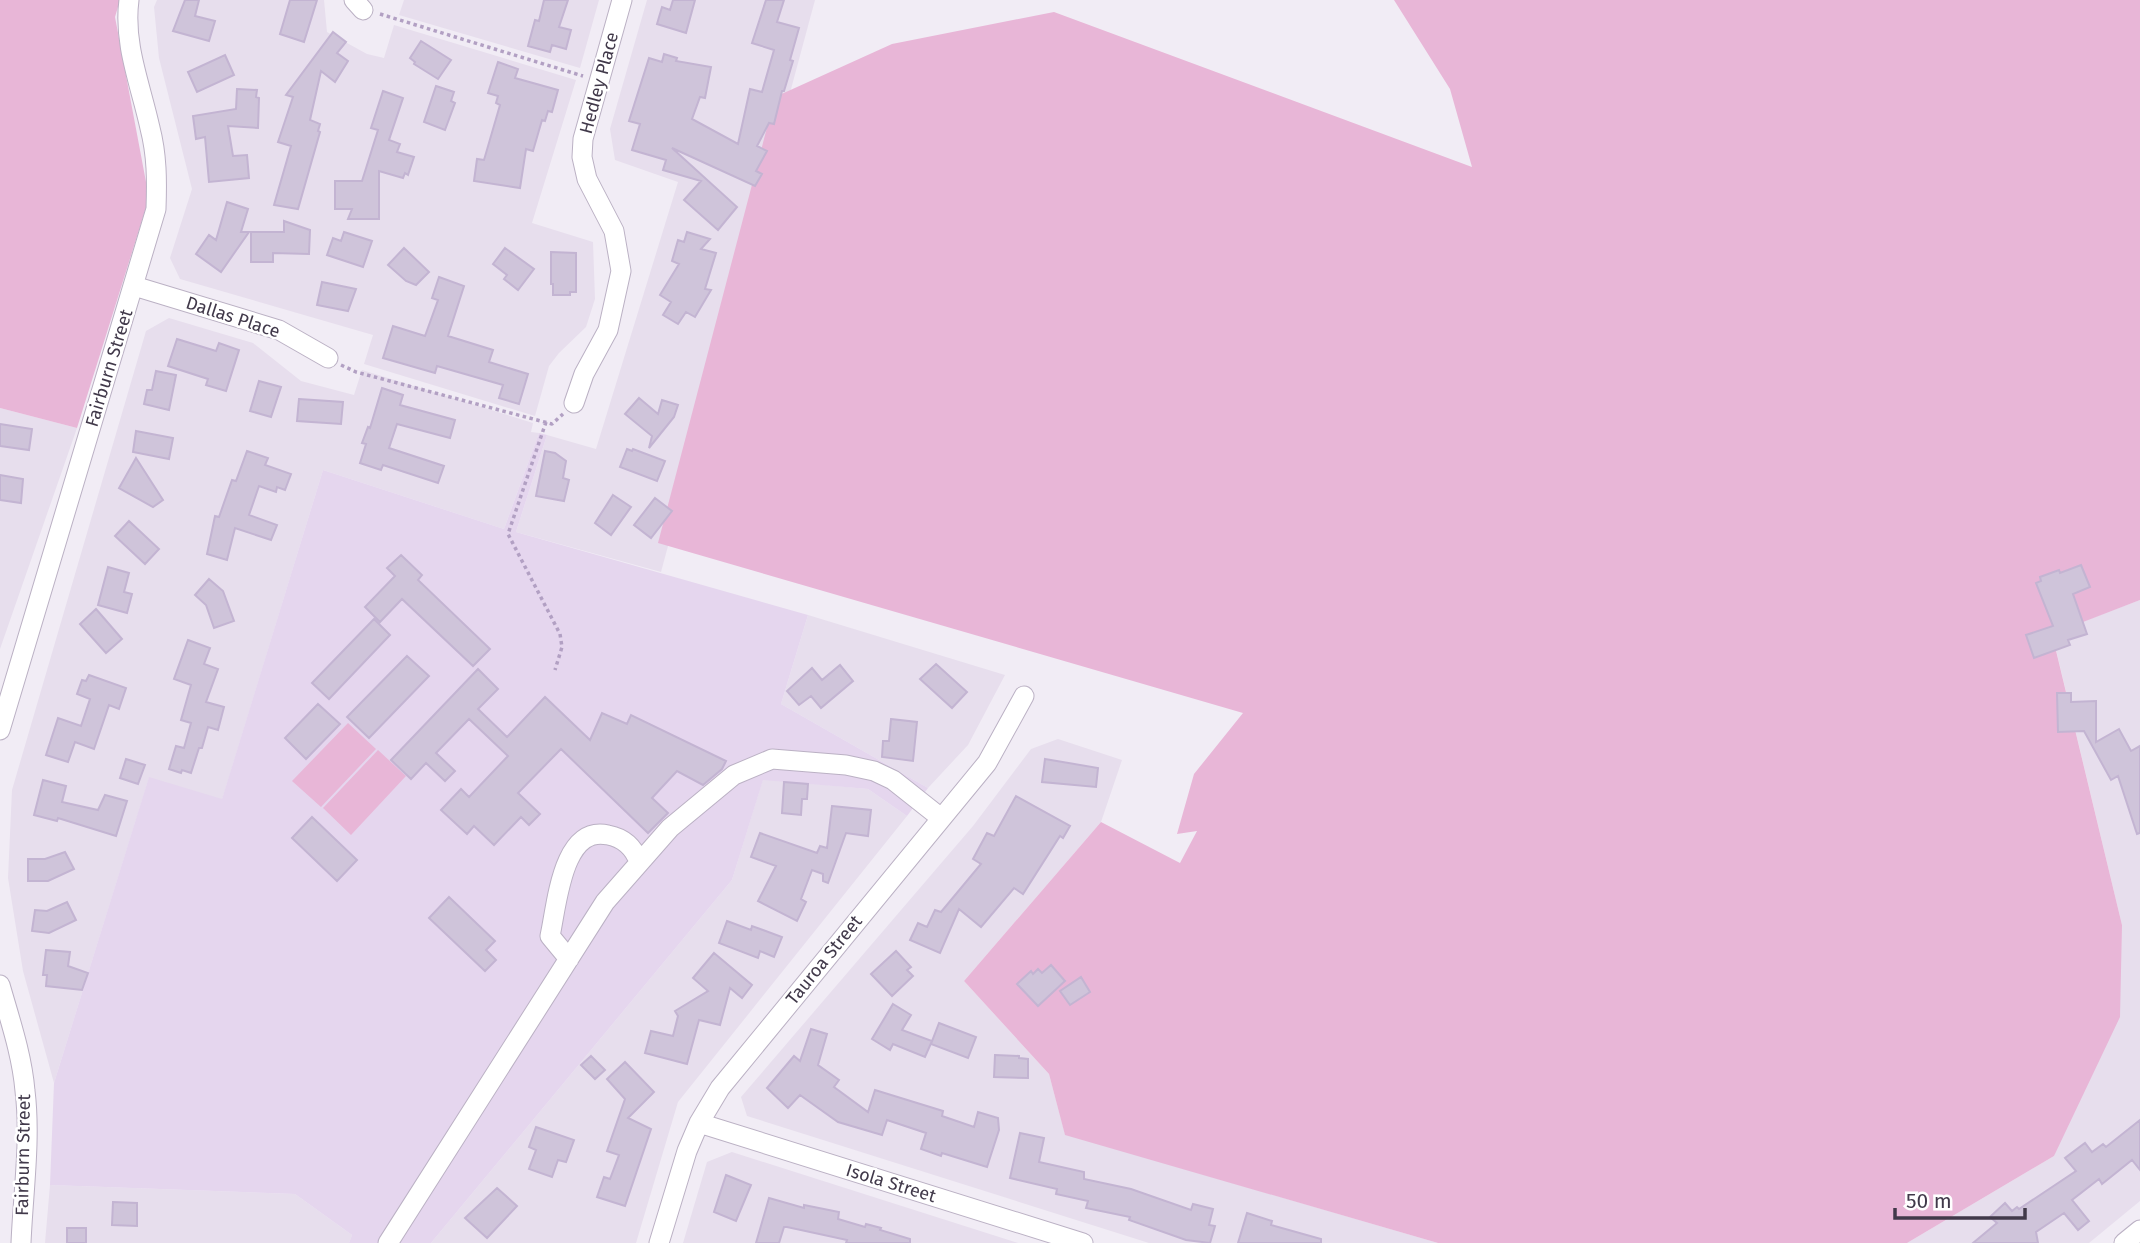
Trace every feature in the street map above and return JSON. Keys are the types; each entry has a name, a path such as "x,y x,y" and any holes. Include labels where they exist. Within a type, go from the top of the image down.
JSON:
{"street":[{"name":"Fairburn Street","path":"0,730 156,209 158,178 150,128 131,54 129,0"},
{"name":"Hedley Place","path":"574,403 584,374 608,330 621,271 614,231 587,179 582,157 583,139 622,0"},
{"name":"Dallas Place","path":"134,286 279,330 328,358"},
{"name":"Tauroa Street","path":"659,1243 687,1151 699,1123 720,1088 987,763 1024,696"},
{"path":"388,1243 605,902 670,828 734,775 772,760 846,765 874,771 893,780 941,818"},
{"path":"569,959 550,936 568,857 581,840 593,833 623,840 635,851 639,863"},
{"name":"Fairburn Street","path":"0,985 16,1042 25,1091 27,1119 21,1243"},
{"name":"Isola Street","path":"699,1123 1083,1243"},
{"path":"2124,1243 2140,1230"}],"path":[{"path":"358,5 599,81"},
{"path":"328,358 356,372 552,424 574,403"},
{"path":"546,422 509,534 560,634 562,647 555,670"}],"shaded area":[{"path":"0,0 120,0 115,17 149,198 77,428 0,408"},
{"path":"157,0 324,0 327,32 367,54 384,58 394,25 576,80 532,223 593,242 595,299 586,327 549,366 535,416 364,364 373,335 180,279 170,258 192,189 159,58 154,7"},
{"path":"404,0 599,0 580,68 399,15"},
{"path":"647,0 815,0 661,572 516,532 547,435 596,449 678,182 615,160 610,129"},
{"path":"1394,0 2140,0 2140,600 2052,634 2122,925 2120,1017 2054,1156 1907,1243 1438,1243 1065,1135 1049,1074 964,981 1101,822 1180,863 1197,831 1177,834 1194,774 1243,713 658,543 775,97 892,44 1054,12 1472,167 1450,89"},
{"path":"169,318 253,343 301,381 354,395 362,370 533,423 531,432 539,433 504,529 323,470 222,800 149,778 54,1083 23,971 8,878 12,790 146,331"},
{"path":"0,408 77,428 0,649"},
{"path":"539,433 547,435 516,532 808,615 781,704 928,788 907,816 868,789 763,780 732,880 431,1243 349,1243 352,1235 295,1194 50,1185 54,1083 149,777 222,799 323,470 504,529"},
{"path":"2140,600 2140,1201 2089,1243 1907,1243 2054,1156 2122,925 2052,633"},
{"path":"808,615 1005,675 968,745 928,788 781,704"},
{"path":"348,723 376,749 321,807 292,781"},
{"path":"1058,739 1122,760 1101,822 964,981 1049,1074 1065,1134 1438,1243 1149,1243 747,1116 741,1097 973,826 1031,749"},
{"path":"378,750 406,776 351,835 323,808"},
{"path":"763,779 868,789 907,816 678,1102 636,1243 431,1243 732,880"},
{"path":"732,1152 1018,1243 683,1243 707,1162"},
{"path":"50,1185 295,1194 352,1235 349,1243 45,1243"}],"building":[{"path":"185,0 199,0 195,16 215,21 209,41 173,31"},
{"path":"290,0 317,0 304,42 280,34"},
{"path":"544,0 568,0 559,27 571,30 566,49 552,45 550,52 528,46 535,20 539,21"},
{"path":"673,0 695,0 686,33 657,24 662,7 670,10"},
{"path":"766,0 784,0 777,22 799,28 790,60 793,61 774,124 769,123 757,146 767,151 756,171 762,174 755,186 672,148 737,207 718,230 684,200 701,181 663,170 666,160 632,150 640,124 629,121 649,58 662,62 664,54 677,58 676,61 711,67 705,98 700,97 692,119 738,144 750,89 762,92 774,50 752,43"},
{"path":"333,32 346,42 337,53 348,61 335,82 321,71 310,120 320,124 320,132 298,209 274,205 291,146 278,142 293,97 286,95"},
{"path":"421,41 451,60 438,79 414,64 410,58"},
{"path":"225,55 234,75 197,92 188,72"},
{"path":"498,62 518,69 515,78 558,90 552,112 548,111 545,121 542,120 533,151 526,149 520,188 474,181 477,159 484,160 500,105 496,103 498,96 488,93"},
{"path":"436,86 454,92 451,101 455,103 445,130 424,122"},
{"path":"237,89 257,90 256,97 259,98 258,128 228,126 233,156 247,155 249,178 209,182 205,137 196,139 193,116 236,109"},
{"path":"383,91 403,98 389,140 400,144 397,152 414,157 408,175 405,173 403,178 379,171 379,219 348,219 352,209 335,209 335,181 362,181 378,130 371,128"},
{"path":"227,202 248,209 241,232 249,232 221,272 196,254 209,235 216,240"},
{"path":"284,221 310,230 309,254 273,253 273,262 251,262 251,232 284,232"},
{"path":"344,232 372,241 363,267 327,255 333,238 341,241"},
{"path":"687,232 710,239 701,249 716,253 705,289 711,290 695,317 686,312 678,324 663,315 671,302 660,295 679,264 672,261 678,240 684,242"},
{"path":"404,248 429,272 416,285 406,281 388,265"},
{"path":"505,248 534,269 518,290 504,279 507,275 493,264"},
{"path":"551,252 576,253 576,292 570,292 570,295 553,295"},
{"path":"439,277 464,286 448,336 493,350 489,362 528,374 519,404 499,398 503,385 437,366 435,373 383,358 393,326 425,336 438,300 432,298"},
{"path":"322,282 356,289 348,311 317,305"},
{"path":"177,339 216,351 219,343 239,350 226,391 206,385 208,379 168,366"},
{"path":"156,371 176,375 169,410 144,404 147,390 152,390"},
{"path":"259,381 281,387 271,417 250,411"},
{"path":"382,388 403,395 400,405 455,420 450,438 397,424 389,448 444,466 438,483 383,465 381,470 360,463 366,444 362,443 368,427 370,428"},
{"path":"639,398 658,414 662,400 678,405 674,417 649,448 652,436 625,414"},
{"path":"299,399 343,402 341,424 297,421"},
{"path":"0,424 32,429 29,450 0,446"},
{"path":"136,431 173,438 169,459 133,452"},
{"path":"627,449 665,461 657,481 620,467"},
{"path":"247,451 268,458 265,465 291,474 285,490 277,487 276,492 259,486 249,515 277,525 271,540 235,528 227,560 207,554 215,516 219,517 232,480 236,481"},
{"path":"545,451 555,453 566,461 563,478 569,480 564,501 536,496"},
{"path":"136,458 163,500 153,507 119,488"},
{"path":"0,475 23,479 21,503 0,500"},
{"path":"613,495 631,507 611,535 595,523"},
{"path":"655,498 672,511 651,538 634,525"},
{"path":"129,521 159,549 145,564 115,536"},
{"path":"401,555 422,575 418,580 490,649 473,666 402,599 380,622 365,607 395,576 387,568"},
{"path":"2081,565 2090,587 2073,594 2087,634 2068,640 2070,645 2034,658 2026,635 2053,626 2036,583 2041,581 2040,577"},
{"path":"108,567 129,573 124,592 132,594 127,613 98,605"},
{"path":"209,579 223,591 234,621 214,628 206,605 195,595"},
{"path":"96,609 122,639 106,653 80,624"},
{"path":"374,619 390,635 329,699 312,683"},
{"path":"188,640 210,648 204,664 218,669 206,702 224,707 218,730 208,727 191,773 182,770 181,773 169,769 176,746 184,748 191,723 181,720 191,685 174,679"},
{"path":"407,656 429,676 369,738 347,717"},
{"path":"936,664 967,692 952,708 920,679"},
{"path":"840,665 853,681 821,708 811,696 799,705 787,691 812,668 822,680"},
{"path":"478,669 498,689 478,709 507,737 545,697 590,740 602,713 627,724 631,715 726,761 722,769 703,785 677,771 652,798 668,813 648,833 561,749 518,793 540,814 529,825 521,817 494,845 474,826 467,834 441,810 461,789 469,797 508,756 469,719 436,753 455,771 445,781 426,763 411,779 391,760"},
{"path":"89,675 126,688 119,709 109,705 94,749 75,742 68,762 46,755 58,718 81,726 90,699 77,694 82,680 86,681"},
{"path":"2057,693 2071,693 2071,702 2096,701 2096,742 2119,729 2131,751 2140,746 2140,833 2137,834 2118,776 2111,780 2084,731 2058,732"},
{"path":"318,704 340,724 306,759 285,738"},
{"path":"891,719 917,722 913,761 882,757 883,741 889,741"},
{"path":"126,759 145,765 138,784 120,778"},
{"path":"1045,759 1098,768 1096,787 1042,782"},
{"path":"43,780 66,786 62,802 98,810 105,795 127,801 116,836 58,818 57,821 34,815"},
{"path":"784,782 808,784 807,799 802,799 801,815 782,813"},
{"path":"1016,796 1070,826 1063,838 1060,836 1023,894 1014,888 981,927 959,909 940,953 910,940 918,923 927,927 935,910 941,912 981,864 973,859 987,833 994,836"},
{"path":"832,806 871,810 868,836 846,833 828,883 823,881 823,874 812,870 801,899 806,902 797,921 758,901 776,866 751,857 760,833 817,853 820,846 827,848"},
{"path":"312,817 357,860 337,881 292,838"},
{"path":"65,852 74,869 48,881 28,881 28,859 45,859"},
{"path":"449,897 495,941 486,950 496,960 485,971 429,918"},
{"path":"67,902 76,920 49,933 32,931 35,910 47,911"},
{"path":"727,921 751,930 752,926 782,937 774,957 760,951 758,958 719,943"},
{"path":"46,950 70,952 68,966 88,973 82,990 46,986 47,975 43,975"},
{"path":"896,951 911,967 907,970 913,976 892,996 871,974"},
{"path":"714,953 752,985 742,998 730,988 720,1025 699,1020 687,1064 645,1053 651,1031 673,1036 678,1016 675,1011 708,991 693,978"},
{"path":"1051,965 1065,981 1038,1006 1017,984 1031,971 1033,974 1038,969 1042,973"},
{"path":"1081,977 1090,992 1070,1005 1060,991"},
{"path":"893,1004 911,1015 902,1030 932,1041 925,1057 893,1044 890,1050 872,1039"},
{"path":"939,1023 976,1037 968,1058 931,1044"},
{"path":"811,1029 827,1034 818,1065 839,1080 834,1087 868,1112 875,1090 943,1111 942,1116 974,1127 978,1112 998,1118 999,1130 987,1167 921,1149 926,1133 887,1120 882,1135 838,1122 800,1095 788,1108 767,1088 794,1056 800,1061"},
{"path":"995,1055 1028,1059 1028,1078 994,1077"},
{"path":"591,1056 605,1070 595,1079 581,1065"},
{"path":"625,1062 654,1092 628,1118 651,1129 625,1206 597,1197 604,1177 610,1179 619,1155 607,1151 625,1099 607,1079"},
{"path":"2140,1120 2140,1170 2132,1160 2102,1184 2099,1179 2072,1200 2089,1221 2078,1230 2064,1213 2036,1232 2038,1243 1973,1243 1997,1223 1990,1217 2005,1203 2012,1211 2017,1207 2019,1209 2076,1171 2065,1158 2085,1143 2092,1152 2103,1144 2106,1147"},
{"path":"536,1127 574,1140 566,1162 558,1160 552,1177 529,1169 536,1150 529,1147"},
{"path":"1020,1133 1044,1138 1039,1162 1084,1172 1084,1179 1131,1189 1191,1210 1193,1204 1213,1209 1209,1225 1215,1226 1210,1243 1186,1240 1129,1220 1130,1217 1086,1208 1088,1201 1056,1194 1057,1189 1010,1178"},
{"path":"726,1175 751,1185 736,1221 714,1212"},
{"path":"497,1188 517,1206 487,1238 465,1218"},
{"path":"769,1198 804,1208 804,1205 839,1212 838,1219 865,1227 866,1224 881,1228 880,1230 910,1239 910,1243 846,1243 847,1240 784,1227 779,1243 756,1243"},
{"path":"113,1202 137,1203 137,1226 112,1225"},
{"path":"1247,1213 1272,1221 1271,1225 1321,1239 1321,1243 1238,1243"},
{"path":"67,1228 86,1228 86,1243 67,1243"}]}
